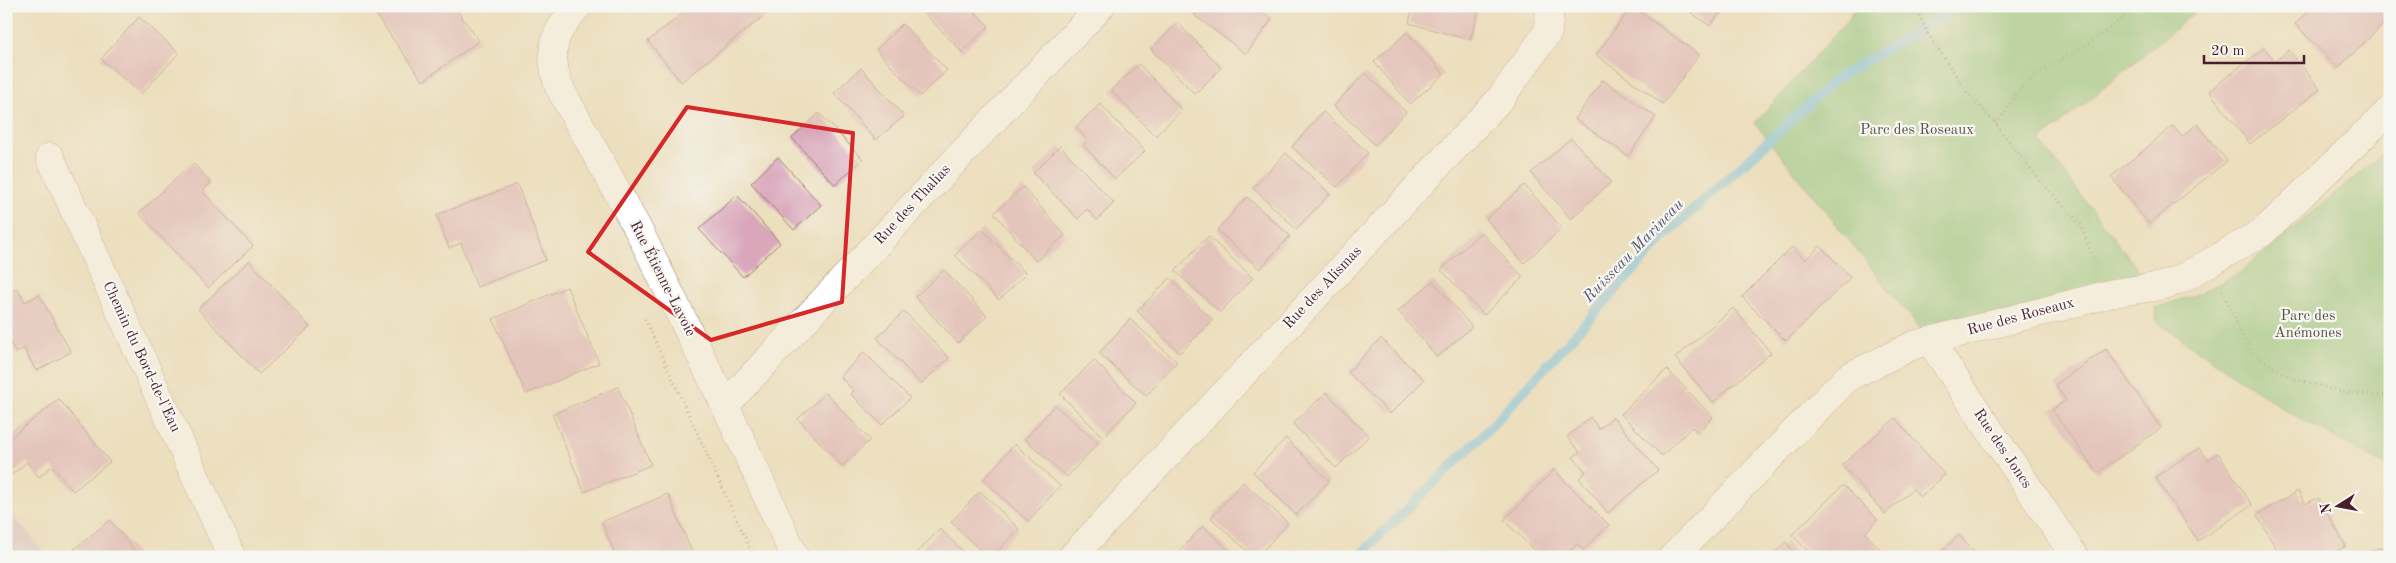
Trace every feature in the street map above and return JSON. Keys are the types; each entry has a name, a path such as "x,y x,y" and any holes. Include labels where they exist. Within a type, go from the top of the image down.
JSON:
{"street":[{"name":"Rue Étienne-Lavoie","path":"578,6 561,29 552,46 552,63 558,85 640,233 726,405 795,557"},
{"name":"Rue des Thalias","path":"726,405 1101,6"},
{"name":"Rue des Alismas","path":"1072,557 1500,99 1548,32 1550,6"},
{"name":"Rue des Roseaux","path":"1673,557 1848,377 1914,346 1930,341 2106,295 2161,286 2179,280 2263,232 2390,110"},
{"name":"Chemin du Bord-de-l'Eau","path":"50,157 232,557"},
{"name":"Rue des Joncs","path":"1930,341 2075,557"}],"path":[{"path":"1915,6 1928,34 1967,92 1995,123 2040,181 2080,225 2106,295"},
{"path":"1995,123 2005,114 2016,94 2039,72 2096,39 2138,6"},
{"path":"2210,263 2243,337 2253,353 2288,377 2344,392 2390,396"}],"highlighted area":[{"path":"687,107 853,133 842,302 711,340 588,252"}],"shaded area":[{"path":"6,507 47,555 46,557 6,557"}],"green space":[{"name":"Parc des Roseaux","path":"1854,6 2202,6 2040,141 2150,286 1930,341 1755,123 1850,18"},
{"name":"Parc des Anémones","path":"2390,148 2390,468 2285,410 2157,322 2155,308 2201,293 2241,272"}],"building":[{"path":"388,6 454,6 479,41 423,81 376,15"},
{"path":"692,6 776,6 681,82 648,41"},
{"path":"918,6 969,6 989,26 962,52"},
{"path":"1201,6 1255,6 1272,19 1246,54 1194,15"},
{"path":"1413,6 1480,6 1470,40 1409,23"},
{"path":"1632,6 1699,55 1663,104 1596,55"},
{"path":"1682,6 1725,6 1710,26"},
{"path":"2313,6 2390,6 2390,18 2338,68 2295,24"},
{"path":"139,17 179,53 141,94 101,59"},
{"path":"1178,23 1221,68 1195,94 1151,49"},
{"path":"902,24 947,70 920,96 876,50"},
{"path":"1407,32 1444,74 1410,104 1374,62"},
{"path":"2264,48 2275,61 2289,50 2320,89 2250,144 2209,91"},
{"path":"1139,64 1182,110 1155,136 1111,90"},
{"path":"861,68 904,116 876,140 834,93"},
{"path":"1365,73 1406,112 1375,145 1334,106"},
{"path":"1603,80 1656,117 1628,156 1575,119"},
{"path":"1100,104 1145,151 1115,179 1083,145 1088,141 1076,127"},
{"path":"1323,112 1368,153 1337,187 1292,147"},
{"path":"819,113 863,159 835,185 792,138"},
{"path":"2197,124 2227,161 2149,224 2111,177 2173,126 2182,137"},
{"path":"1571,138 1611,182 1571,219 1531,173"},
{"path":"1060,146 1114,203 1097,220 1087,209 1078,219 1033,173"},
{"path":"1286,153 1330,194 1296,229 1253,188"},
{"path":"778,157 821,205 794,230 751,183"},
{"path":"193,163 211,183 202,191 253,246 208,288 139,213"},
{"path":"517,184 546,260 477,287 461,243 449,248 437,215"},
{"path":"1524,185 1562,228 1524,263 1486,219"},
{"path":"1023,187 1065,235 1036,261 994,213"},
{"path":"737,195 780,243 743,277 699,229"},
{"path":"1247,197 1290,236 1260,269 1217,230"},
{"path":"982,229 1026,274 999,300 955,255"},
{"path":"1481,232 1523,277 1484,315 1441,270"},
{"path":"1208,236 1253,278 1220,312 1175,271"},
{"path":"1820,246 1851,277 1786,341 1742,297 1792,247 1805,260"},
{"path":"249,261 310,327 259,374 198,309"},
{"path":"944,270 987,316 958,343 915,297"},
{"path":"1170,278 1213,320 1180,353 1137,311"},
{"path":"1433,281 1472,327 1437,357 1398,311"},
{"path":"567,287 599,363 526,394 493,319"},
{"path":"17,288 25,302 39,295 71,352 36,371 24,348 16,353 6,336 6,294"},
{"path":"1733,308 1771,353 1713,402 1675,358"},
{"path":"904,311 949,358 921,384 877,338"},
{"path":"1130,319 1177,362 1146,396 1099,353"},
{"path":"1381,338 1424,380 1390,414 1348,372"},
{"path":"2106,349 2161,428 2097,473 2052,410 2066,400 2055,385"},
{"path":"864,352 910,398 882,425 851,394 854,391 840,377"},
{"path":"1094,360 1136,403 1103,437 1060,394"},
{"path":"1667,369 1713,417 1697,433 1692,427 1662,456 1621,414"},
{"path":"618,387 651,465 584,492 552,414"},
{"path":"1326,392 1369,436 1336,468 1293,424"},
{"path":"826,393 870,440 842,466 798,419"},
{"path":"59,399 110,462 73,491 52,466 39,477 27,462 8,478 6,475 6,441"},
{"path":"1055,405 1098,443 1067,477 1025,439"},
{"path":"1590,417 1599,429 1613,417 1658,470 1608,513 1579,478 1586,472 1573,457 1580,452 1567,437"},
{"path":"1895,418 1945,475 1920,497 1913,489 1885,514 1842,465"},
{"path":"1286,438 1329,481 1296,515 1253,472"},
{"path":"1015,444 1060,486 1028,521 983,480"},
{"path":"2199,448 2208,460 2218,453 2252,505 2198,541 2155,477"},
{"path":"1554,470 1609,525 1583,550 1577,544 1564,557 1541,557 1504,520"},
{"path":"1243,482 1288,523 1257,557 1254,557 1211,518"},
{"path":"1843,485 1878,520 1865,533 1886,555 1884,557 1814,557 1792,535"},
{"path":"980,491 1019,529 992,557 987,557 951,522"},
{"path":"2298,491 2305,504 2318,498 2346,546 2328,557 2281,557 2257,515"},
{"path":"668,494 694,557 616,557 602,522"},
{"path":"110,520 139,557 69,557 67,555"},
{"path":"1203,526 1236,557 1174,557"},
{"path":"940,529 969,557 913,557"},
{"path":"1959,535 1979,557 1935,557"},
{"path":"1786,542 1798,557 1770,557"},
{"path":"2390,545 2390,557 2352,557 2352,556"}],"waterway":[{"name":"Ruisseau Marineau","path":"1358,557 1486,432 1666,235 1836,79 1952,10 1964,6"}]}
